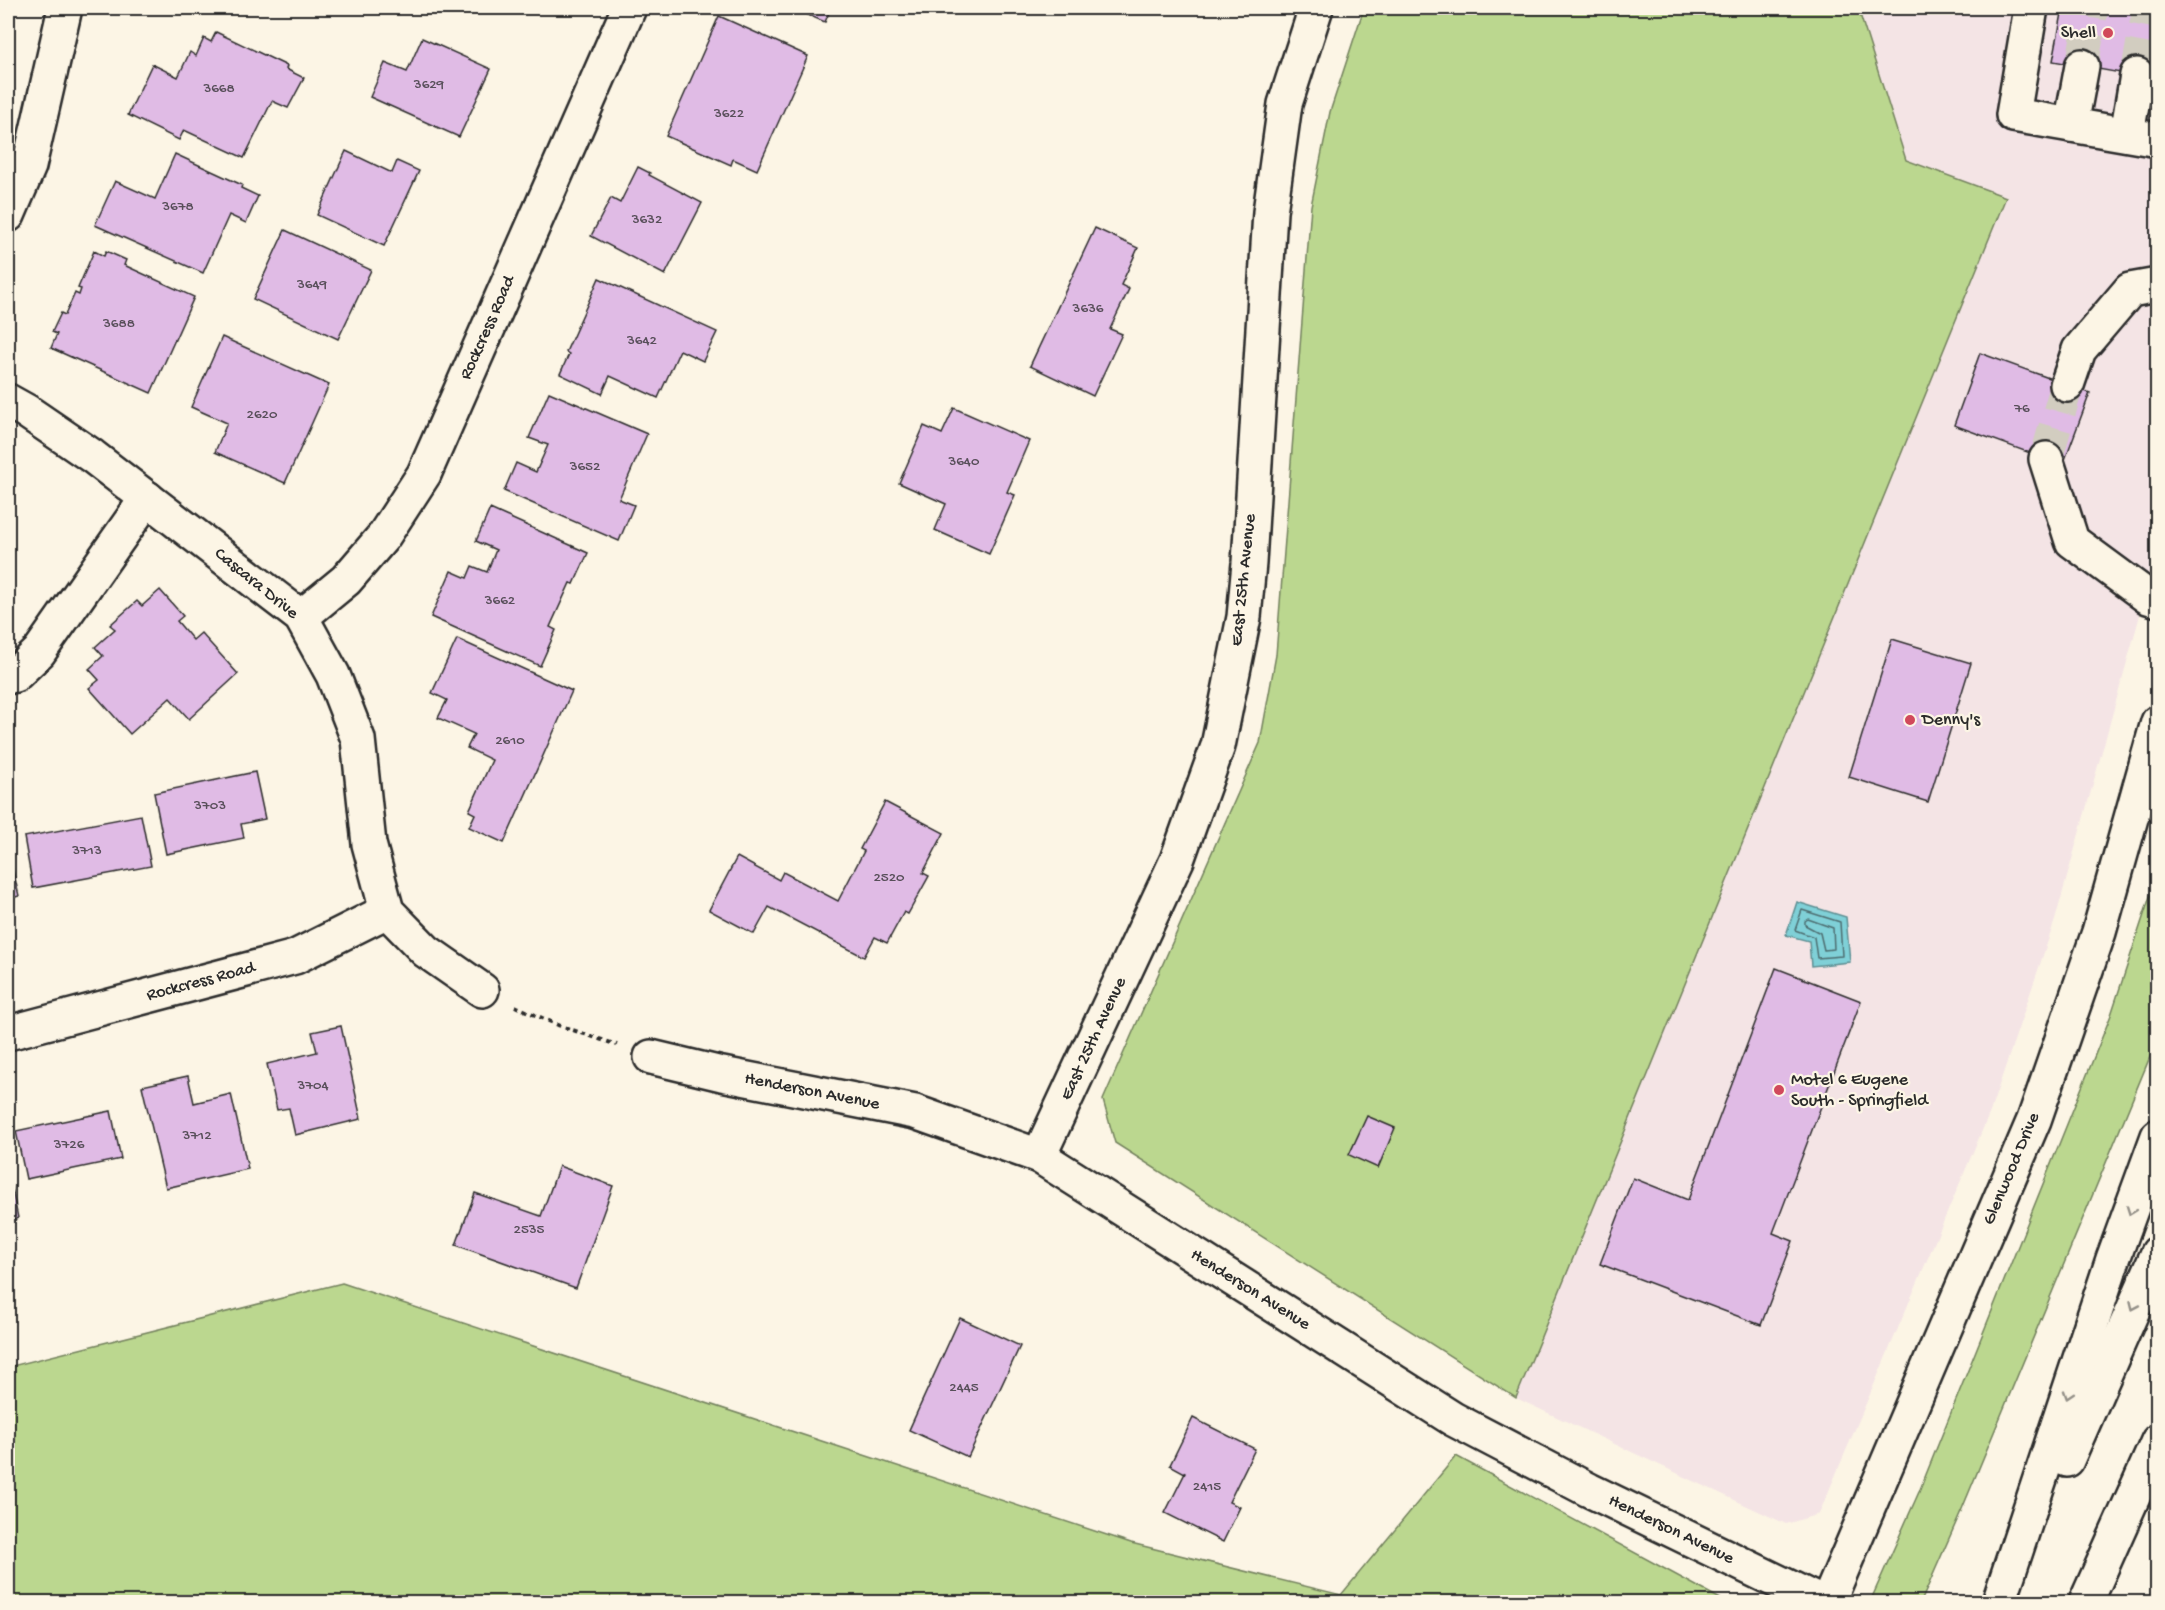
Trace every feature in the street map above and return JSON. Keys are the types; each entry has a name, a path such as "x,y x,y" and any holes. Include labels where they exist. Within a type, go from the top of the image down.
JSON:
{"main road":[{"path":"8,215 29,166 64,8"},
{"name":"Rockcress Road","path":"301,617 346,579 383,537 424,474 629,8"},
{"name":"East 25th Avenue","path":"1039,1156 1178,860 1218,746 1244,617 1270,212 1285,104 1316,8"},
{"path":"2031,8 2013,115 2142,137 2137,75"},
{"path":"2071,125 2082,66"},
{"path":"2067,385 2079,350 2130,290 2157,285"},
{"name":"Cascara Drive","path":"8,401 92,456 301,617 333,675 358,739 369,844 387,911 426,951 496,997"},
{"path":"2046,459 2072,541 2148,597 2157,600"},
{"path":"8,677 15,675 39,652 147,498"},
{"name":"Glenwood Drive","path":"1828,1602 2034,1120 2099,932 2157,722"},
{"name":"Rockcress Road","path":"8,1033 295,957 387,911"},
{"name":"Henderson Avenue","path":"651,1056 722,1074 915,1112 1039,1156 1453,1419 1589,1490 1820,1602"},
{"path":"1999,1602 2113,1258 2157,1136"},
{"path":"2004,1602 2157,1252"},
{"path":"2086,1602 2157,1442"},
{"path":"2092,1602 2157,1485"}],"path":[{"path":"496,997 558,1025 651,1056"}],"shaded area":[{"path":"1858,8 2157,8 2157,554 2055,920 1990,1112 1819,1514 1786,1524 1516,1398 2005,197 1906,160"}],"green space":[{"path":"1364,8 1858,8 1906,160 2006,197 1516,1398 1115,1143 1103,1100 1260,743 1276,655 1311,206 1330,112"},
{"path":"2157,875 2157,1040 1921,1602 1870,1602 1919,1492 2111,1015"},
{"path":"342,1283 1131,1543 1341,1595 1456,1456 1726,1602 8,1602 8,1367"}],"water":[{"path":"1797,902 1846,917 1850,962 1811,966 1809,941 1786,935"}],"building":[{"path":"791,8 831,8 825,22"},
{"name":"Shell","path":"2063,8 2158,8 2158,58 2154,79 2053,61"},
{"path":"719,16 808,56 757,170 733,159 731,165 666,136"},
{"path":"216,32 287,66 286,69 304,78 288,108 272,101 244,158 184,130 179,140 128,115 152,64 178,77 190,52 196,56 204,38 211,42"},
{"path":"422,38 491,69 459,137 370,97 385,63 407,72"},
{"path":"346,151 392,173 397,161 419,171 384,246 317,215"},
{"path":"175,154 242,185 241,188 258,196 246,223 229,215 203,273 95,225 115,181 155,199"},
{"path":"638,167 702,203 665,275 591,236 611,198 620,203"},
{"path":"1095,228 1138,248 1121,285 1129,289 1110,329 1122,334 1093,396 1030,366"},
{"path":"285,230 371,270 338,339 253,299"},
{"path":"94,251 104,256 106,251 126,260 124,265 194,297 151,393 51,348 57,334 52,332 61,313 65,315 75,293 79,295 81,289 78,288"},
{"path":"599,278 717,332 703,361 680,350 658,398 610,376 602,394 560,374 569,354 566,352"},
{"path":"222,337 329,385 285,483 215,452 227,423 191,407"},
{"path":"1980,353 2090,393 2063,465 1954,425"},
{"path":"549,392 647,434 619,499 634,505 619,541 504,491 516,463 536,472 548,445 529,438"},
{"path":"954,408 1029,441 1007,492 1015,495 989,554 935,530 946,504 899,483 924,426 942,434"},
{"path":"490,509 588,553 574,584 570,583 550,627 556,630 540,666 431,617 451,571 467,578 472,566 487,572 496,550 476,541"},
{"path":"160,590 183,616 177,621 193,640 201,633 238,674 189,719 170,698 130,734 89,688 99,680 89,669 103,656 95,647 115,629 110,625 137,601 142,606"},
{"path":"457,639 572,691 504,843 469,827 475,814 469,811 492,760 467,748 474,734 438,718 447,700 432,693"},
{"name":"Denny's","path":"1892,639 1971,663 1928,802 1849,777"},
{"path":"255,772 265,819 241,824 244,838 166,854 154,793"},
{"path":"885,802 944,833 923,873 929,876 908,914 904,912 887,943 875,937 864,957 769,907 754,934 709,910 737,857 779,880 783,872 838,901 864,851 860,849"},
{"path":"141,815 151,866 33,888 24,837"},
{"path":"8,849 19,896 8,899"},
{"name":"Motel 6 Eugene South - Springfield","path":"1776,968 1861,1001 1773,1233 1793,1241 1761,1325 1600,1264 1633,1178 1688,1200"},
{"path":"341,1026 361,1119 295,1135 289,1108 277,1110 267,1064 317,1052 312,1032"},
{"path":"188,1076 194,1103 231,1094 248,1169 166,1188 142,1086"},
{"path":"111,1111 121,1159 26,1179 16,1131"},
{"path":"1367,1116 1395,1128 1378,1168 1349,1155"},
{"path":"559,1166 613,1186 576,1288 456,1245 475,1193 541,1216"},
{"path":"8,1169 18,1218 8,1222"},
{"path":"960,1318 1020,1346 968,1457 909,1430"},
{"path":"1193,1418 1255,1449 1229,1502 1240,1507 1223,1542 1165,1513 1185,1473 1170,1465"}],"tunnel":[{"path":"2082,66 2092,8"},
{"path":"2137,75 2149,8"},
{"path":"2046,459 2067,385"}],"place":[{"name":"Shell","path":"2108,33"},
{"name":"Denny's","path":"1910,720"},
{"name":"Motel 6 Eugene South - Springfield","path":"1779,1090"}]}
